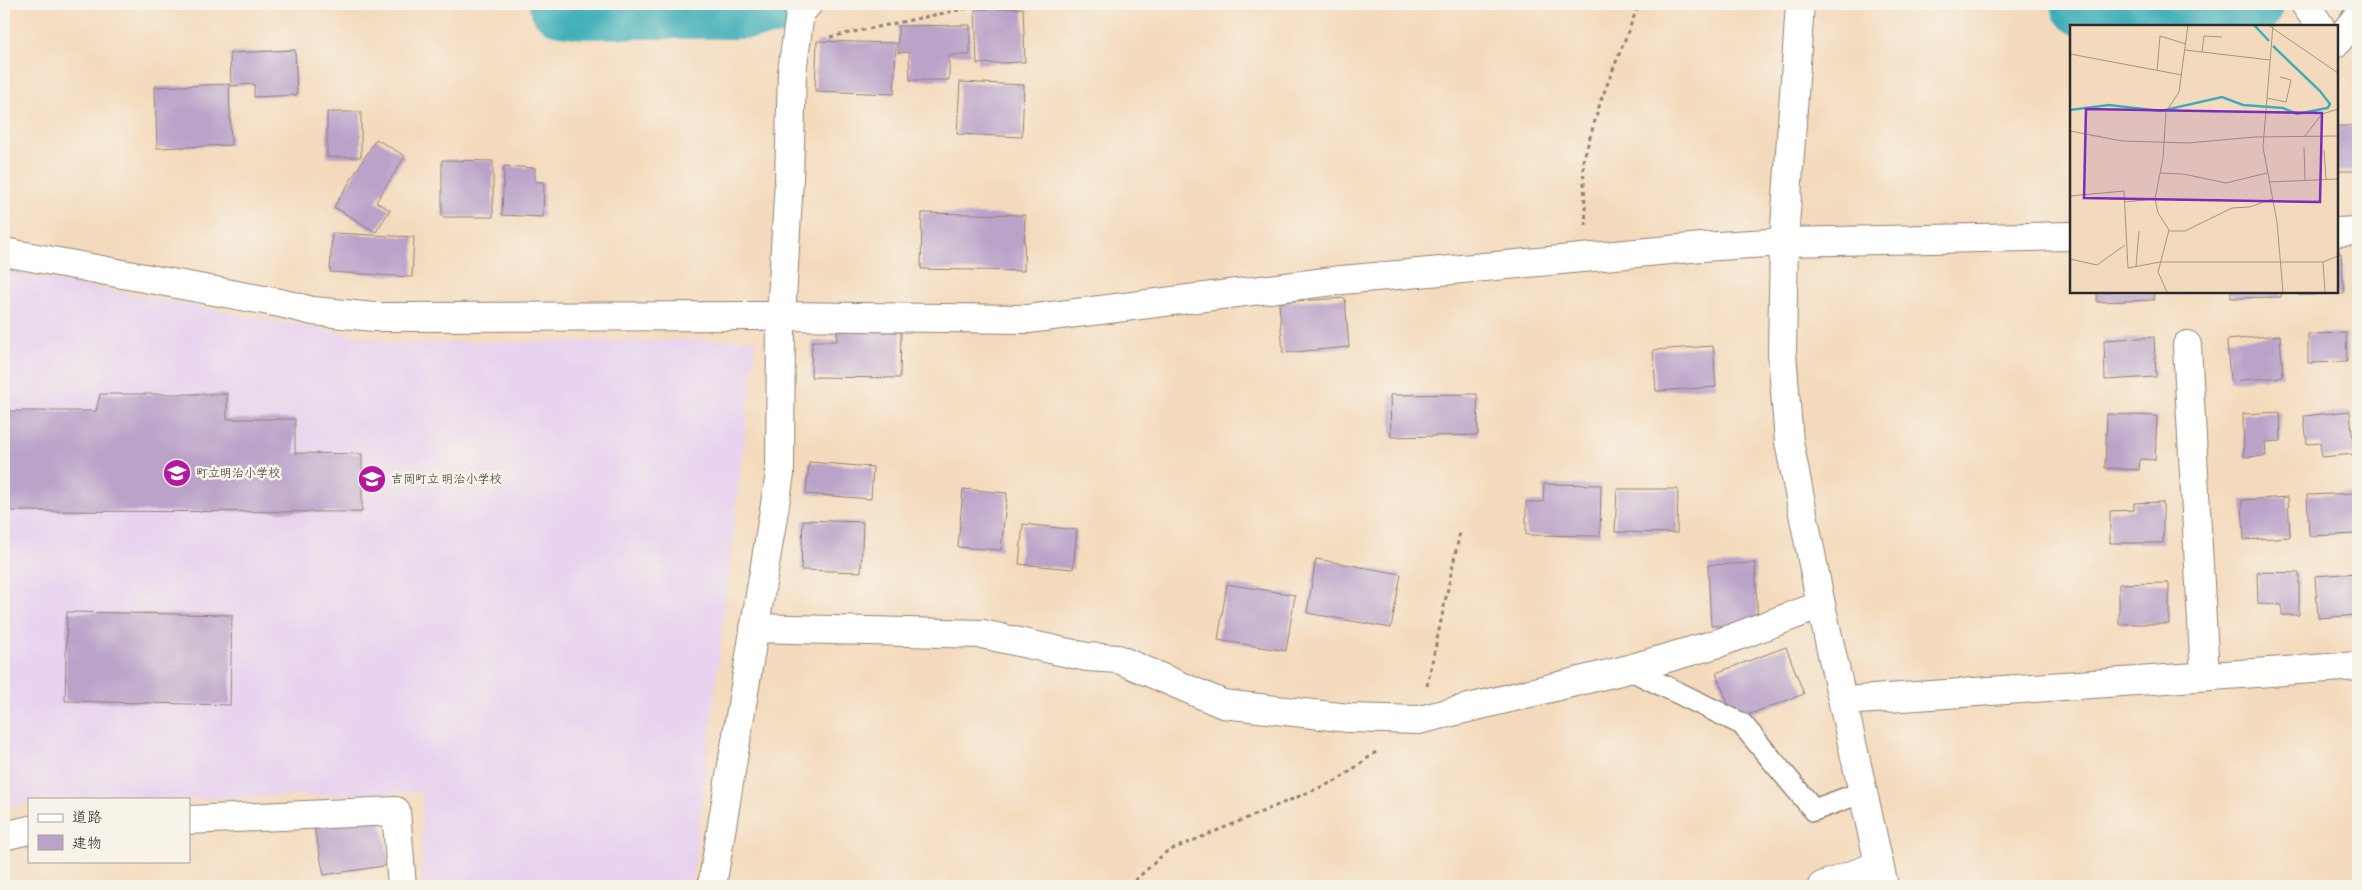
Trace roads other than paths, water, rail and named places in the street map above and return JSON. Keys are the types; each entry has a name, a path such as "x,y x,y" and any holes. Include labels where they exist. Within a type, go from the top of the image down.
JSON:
{"street":[{"path":"1800,4 1784,242 1782,353 1789,442 1821,606 1881,876 1822,886"},
{"path":"2305,4 2319,25"},
{"path":"712,886 780,474 781,316 789,180 790,91 795,45 804,9"},
{"path":"2337,42 2358,16"},
{"path":"2337,232 2358,231"},
{"path":"4,252 280,302 313,311 374,318 781,316 1028,319 1342,280 1702,247 1784,242 2070,236"},
{"path":"2187,345 2205,676"},
{"path":"754,628 982,634 1087,657 1118,659 1224,704 1349,718 1419,720 1629,669 1720,643 1821,606"},
{"path":"1843,701 2358,666"},
{"path":"190,820 396,811 402,886"},
{"path":"4,836 28,830"}],"lane":[{"path":"1629,669 1742,724 1814,810 1863,792"}],"waterway":[{"path":"561,4 583,7 752,7 771,4"},
{"path":"2083,4 2114,13 2182,20 2222,18 2237,13 2252,4"}],"place":[{"name":"町立明治小学校","path":"177,473"},
{"name":"吉岡町立 明治小学校","path":"372,479"}]}
